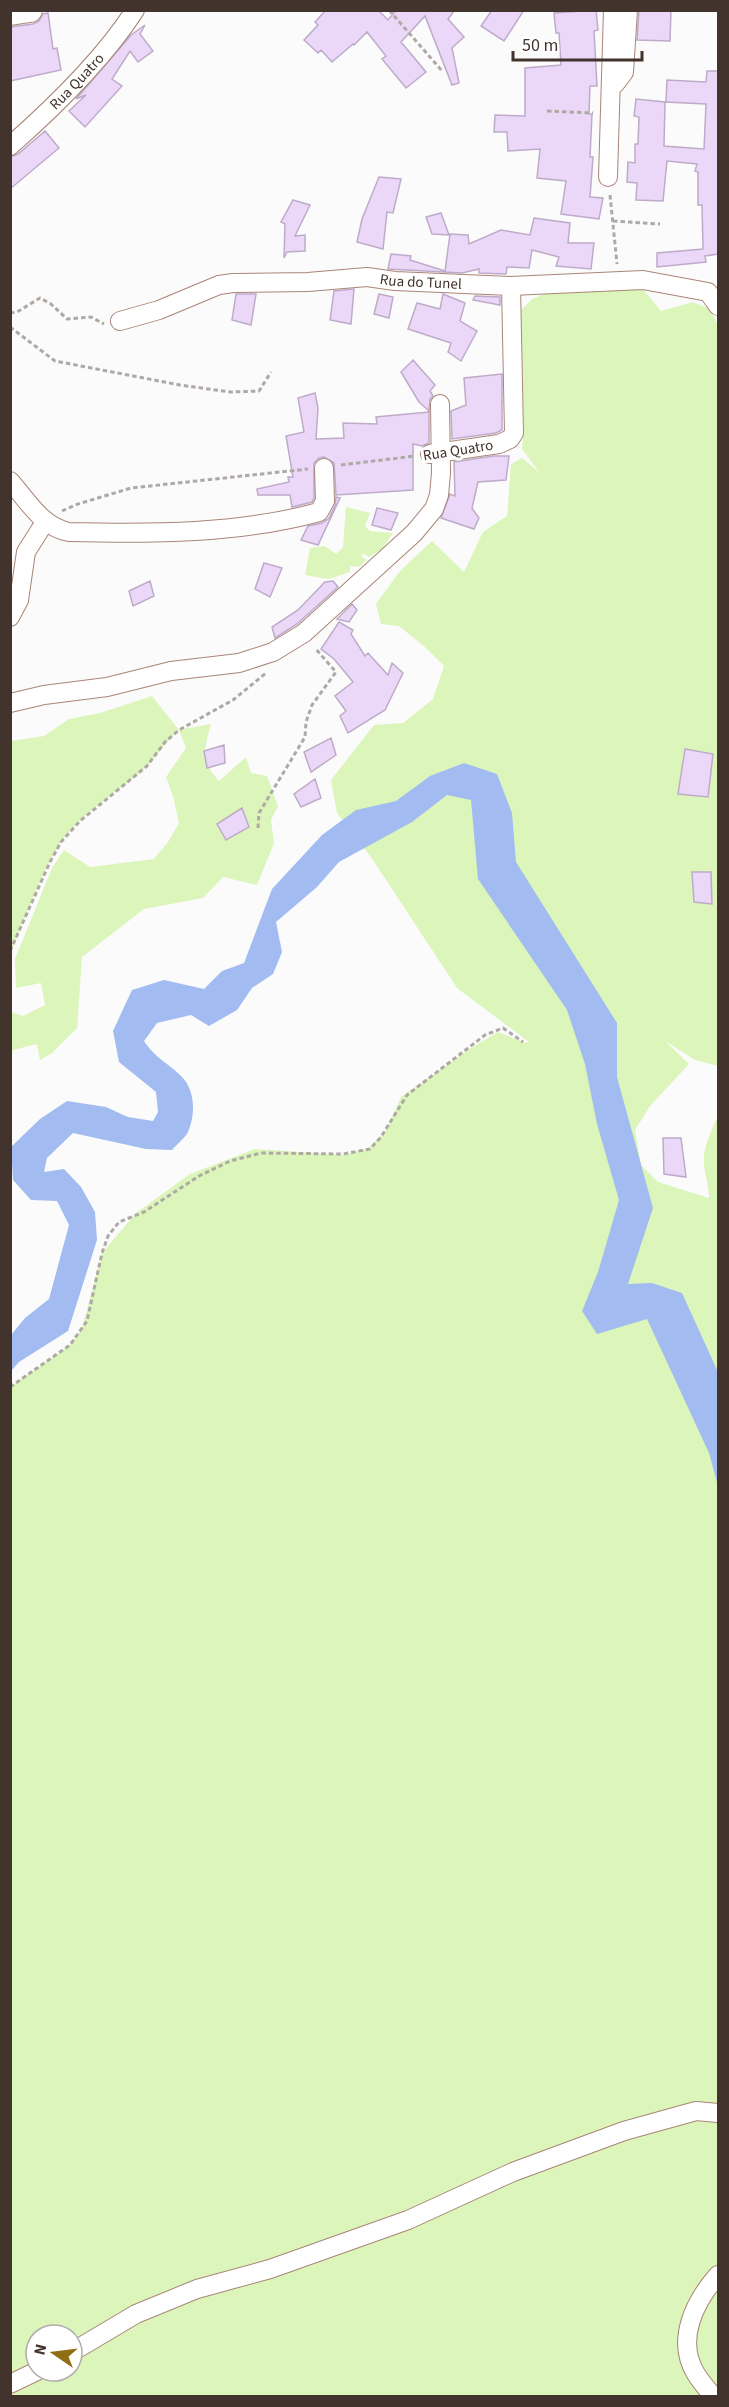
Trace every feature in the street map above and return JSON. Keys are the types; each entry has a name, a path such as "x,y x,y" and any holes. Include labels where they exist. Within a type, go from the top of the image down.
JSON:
{"street":[{"path":"10,14 30,10"},
{"name":"Rua Quatro","path":"10,146 36,123 111,43 135,10"},
{"path":"609,186 613,10"},
{"path":"611,91 624,72 628,10"},
{"name":"Rua do Tunel","path":"120,321 134,319 219,285 308,282 367,277 511,286 643,280 715,295"},
{"name":"Rua Quatro","path":"435,454 499,444 510,439 514,433 511,286"},
{"path":"10,704 44,695 107,687 171,671 239,663 273,652 304,633 414,532 434,509 440,495 435,454 440,404"},
{"path":"10,481 45,522 57,530 151,534 276,522 319,512 325,501 324,468"},
{"path":"10,617 19,600 26,552 45,522"},
{"path":"84,2345 136,2314 197,2289 270,2269 408,2220 513,2172 624,2131 696,2111 718,2113"},
{"path":"713,2397 695,2373 688,2356 688,2336 690,2320 699,2300 718,2275"},
{"path":"10,2384 24,2377"}],"path":[{"path":"389,10 443,72"},
{"path":"547,111 610,114"},
{"path":"609,186 619,281"},
{"path":"612,221 660,224"},
{"path":"10,314 40,298 51,304 68,319 91,317 102,325 120,321"},
{"path":"10,327 55,361 180,385 231,392 259,391 271,372"},
{"name":"Rua Quatro","path":"45,522 78,504 131,488 435,454"},
{"path":"258,828 260,813 305,737 306,722 312,705 336,672 304,633"},
{"path":"10,951 50,861 80,821 147,766 165,742 179,730 233,700 269,671"},
{"path":"10,1387 70,1345 87,1321 102,1253 108,1236 119,1222 144,1212 199,1176 230,1161 261,1153 343,1154 370,1149 381,1137 406,1095 485,1035 503,1028 523,1042"}],"green space":[{"path":"643,289 661,311 693,302 710,309 718,325 718,1066 695,1060 665,1041 689,1064 650,1106 635,1130 641,1165 658,1182 709,1198 704,1152 718,1116 718,2396 11,2396 10,1387 70,1345 82,1328 102,1253 136,1213 190,1174 255,1149 344,1155 369,1148 386,1130 401,1097 471,1048 498,1032 523,1042 529,1042 457,988 373,860 337,813 331,780 374,725 403,723 433,699 444,666 399,626 381,624 376,604 400,571 432,541 464,572 483,532 507,516 511,464 522,458 539,472 522,449 524,425 521,310 532,299 552,291"},
{"path":"346,507 370,513 365,526 370,531 393,533 382,549 369,557 363,553 362,557 367,560 359,567 350,566 350,572 329,579 305,575 310,548 325,546 336,554 343,547"},
{"path":"152,696 179,730 145,768 89,812 60,844 33,897 11,952 11,741 44,736 69,719 100,713"},
{"path":"211,724 205,754 209,767 219,781 246,757 251,773 267,776 278,806 271,820 274,843 257,885 223,877 203,898 144,909 82,957 77,1028 52,1053 40,1060 37,1044 13,1050 11,1059 11,1012 23,1016 45,1005 41,983 16,988 15,959 52,868 64,850 90,867 154,859 168,842 179,823 166,777 186,748 179,730"}],"water":[{"path":"464,763 497,774 512,813 516,862 617,1023 617,1077 653,1208 628,1284 652,1283 682,1293 718,1372 718,1486 709,1453 647,1319 597,1334 582,1311 598,1272 619,1200 597,1124 585,1064 567,1010 478,879 471,800 447,795 412,822 339,862 317,887 276,922 282,952 273,974 252,988 237,1010 209,1026 191,1015 157,1023 144,1041 186,1081 193,1102 191,1125 188,1132 172,1150 146,1149 73,1133 47,1158 44,1172 64,1169 81,1187 95,1212 97,1240 68,1331 19,1362 11,1371 11,1335 25,1318 49,1299 69,1225 57,1201 31,1200 13,1180 11,1147 40,1119 67,1101 106,1107 128,1117 153,1121 158,1112 156,1092 119,1062 113,1031 132,990 164,980 204,989 222,971 244,963 272,889 322,835 356,810 396,801 430,776"}],"building":[{"path":"326,10 378,10 388,20 396,10 455,10 448,19 464,37 452,48 459,83 452,85 425,16 401,42 426,72 406,88 382,59 386,56 367,32 332,62 321,50 318,53 304,40 318,25 315,22"},
{"path":"492,10 524,10 504,41 481,26"},
{"path":"596,10 598,30 594,31 597,86 590,86 589,114 592,114 590,157 593,157 590,197 603,198 599,219 561,214 566,181 537,178 540,149 508,151 507,132 494,132 495,115 525,116 525,68 561,65 559,33 556,33 554,13"},
{"path":"639,10 671,10 670,41 637,40"},
{"path":"48,13 53,49 57,48 61,70 10,81 10,27 33,24 39,21 43,14"},
{"path":"145,25 140,34 153,51 138,62 130,51 112,79 122,86 85,127 69,111 86,95 76,99 131,35"},
{"path":"707,71 718,71 718,254 705,256 706,262 657,267 657,253 703,249 702,205 698,205 698,172 695,171 697,164 667,161 663,201 636,200 637,183 627,182 628,162 635,163 635,144 638,144 639,117 634,116 636,99 665,102 664,146 704,149 706,104 666,102 667,80 706,82"},
{"path":"45,131 59,148 10,189 10,157 18,154"},
{"path":"379,177 401,179 393,213 387,212 383,249 357,242 362,219"},
{"path":"293,200 310,205 295,236 305,235 305,251 287,252 284,258 285,224 281,222"},
{"path":"441,213 449,235 432,234 426,217"},
{"path":"534,218 570,223 568,243 594,243 591,269 556,266 559,257 532,250 529,268 507,267 506,274 479,273 479,269 462,273 388,269 391,254 411,256 410,260 445,271 450,234 468,235 469,244 501,230 530,235"},
{"path":"354,289 351,324 330,320 334,291"},
{"path":"236,294 256,294 251,325 232,320"},
{"path":"379,294 393,297 389,318 374,314"},
{"path":"443,294 465,303 460,321 477,331 461,361 448,352 451,343 408,329 417,303 440,309"},
{"path":"475,296 500,297 500,305 473,300"},
{"path":"413,360 435,385 430,391 433,396 430,399 429,411 419,402 401,372"},
{"path":"502,374 502,430 496,433 452,439 451,411 466,405 464,378"},
{"path":"315,393 318,408 316,439 344,438 343,423 377,424 376,417 429,412 429,443 422,446 413,444 413,490 336,495 334,463 324,457 314,463 312,502 292,507 290,495 258,495 257,489 289,482 288,477 293,477 286,436 304,432 298,398"},
{"path":"509,456 506,480 478,482 472,508 479,518 474,529 441,518 450,494 455,496 454,462"},
{"path":"336,497 340,498 318,545 301,540 308,526 322,523 329,518 335,506"},
{"path":"377,508 398,513 391,530 372,525"},
{"path":"264,563 282,568 270,597 255,589"},
{"path":"150,581 154,596 133,606 129,591"},
{"path":"333,581 338,587 297,624 275,638 272,627 298,610 325,582"},
{"path":"352,604 357,610 349,622 337,619"},
{"path":"339,622 353,630 351,634 365,656 368,653 388,675 392,663 403,673 385,710 348,733 340,716 346,711 335,696 353,682 334,659 321,649"},
{"path":"331,738 336,755 311,772 304,752"},
{"path":"224,745 225,763 207,768 204,751"},
{"path":"685,749 713,754 708,797 678,794"},
{"path":"315,779 321,798 301,807 294,794"},
{"path":"242,808 249,827 226,840 217,824"},
{"path":"692,872 711,872 712,904 694,902"},
{"path":"663,1138 681,1138 686,1177 664,1174"}]}
